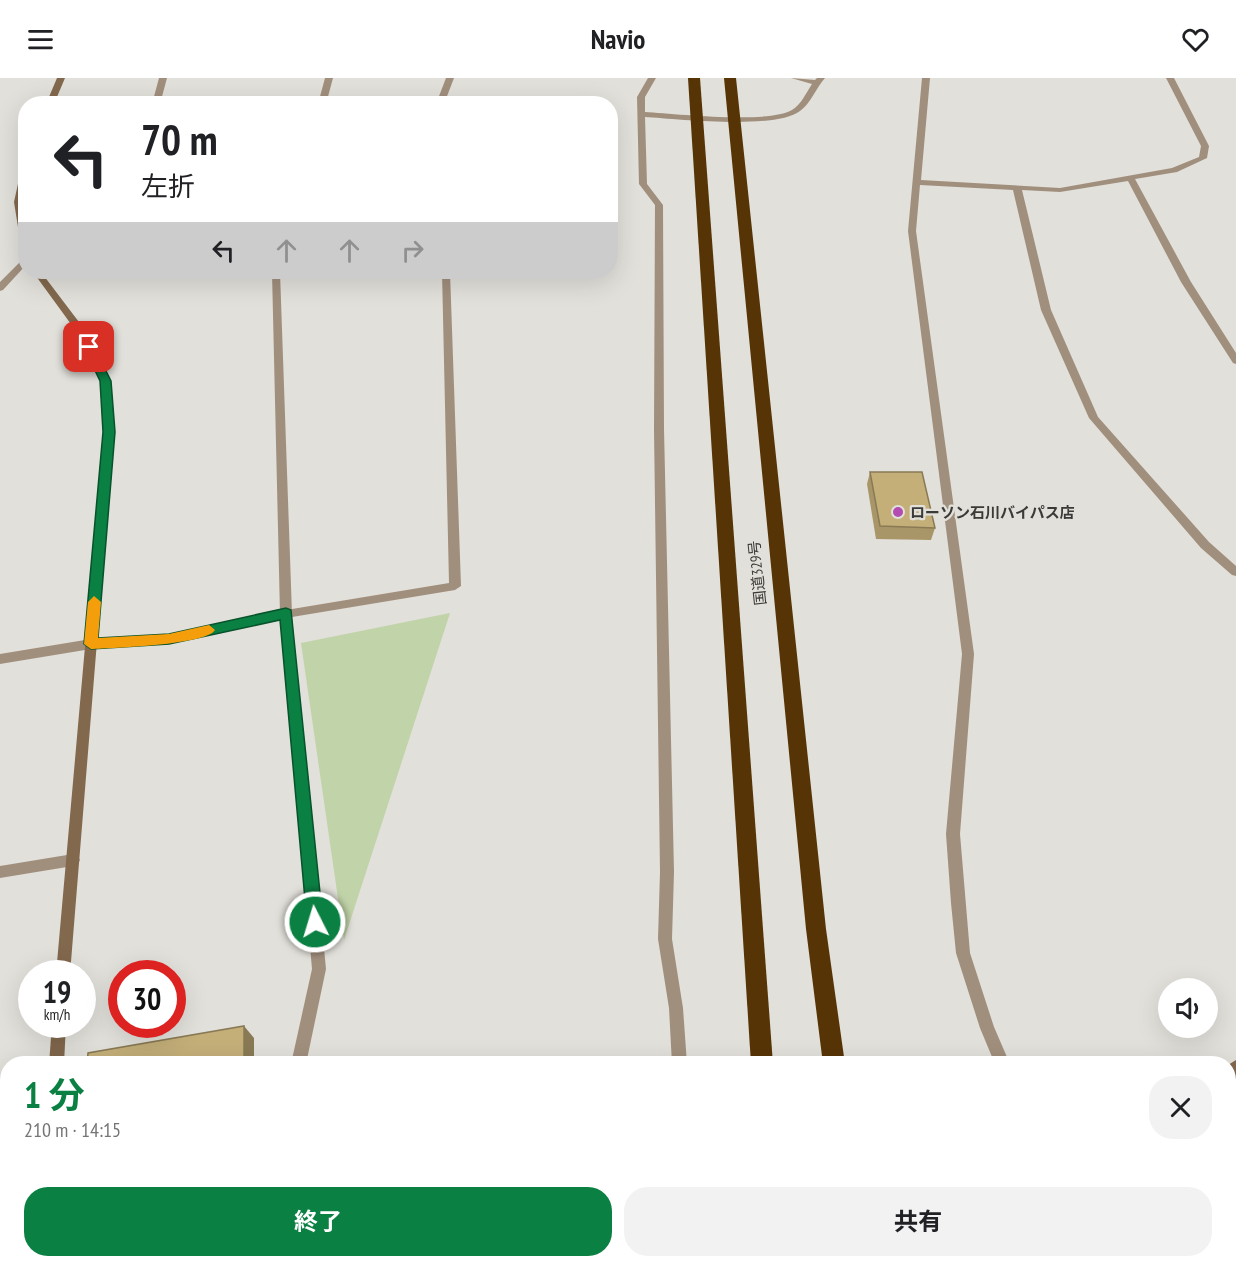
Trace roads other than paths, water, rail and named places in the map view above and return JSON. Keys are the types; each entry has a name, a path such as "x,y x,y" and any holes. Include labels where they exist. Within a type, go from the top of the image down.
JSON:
{"highway":[{"name":"国道329号","path":"694,78 761,1056"},
{"name":"国道329号","path":"730,78 816,929 833,1056"}],"street":[{"path":"53,96 61,78"},
{"path":"158,96 163,78"},
{"path":"324,96 328,78"},
{"path":"443,96 450,78"},
{"path":"652,78 640,97 643,184 659,205 659,441 668,872 665,939 676,1008 679,1056"},
{"path":"795,78 818,81"},
{"path":"926,78 912,231 968,654 953,834 963,953 987,1028 999,1056"},
{"path":"916,182 1060,190 1174,170 1203,158 1205,146 1170,78"},
{"path":"641,114 734,118 785,116 795,111 818,81"},
{"path":"1131,179 1186,282 1236,361"},
{"path":"1017,188 1046,310 1094,418 1205,545 1236,572"},
{"path":"0,288 18,268"},
{"path":"42,279 80,330 106,381 109,432 64,960"},
{"path":"276,279 286,614 319,969 300,1056"},
{"path":"0,659 91,644 169,639 286,614 455,586 446,279"},
{"path":"0,872 73,860"},
{"path":"57,1056 58,1038"}],"place":[{"name":"ローソン石川バイパス店","path":"898,512"}]}
